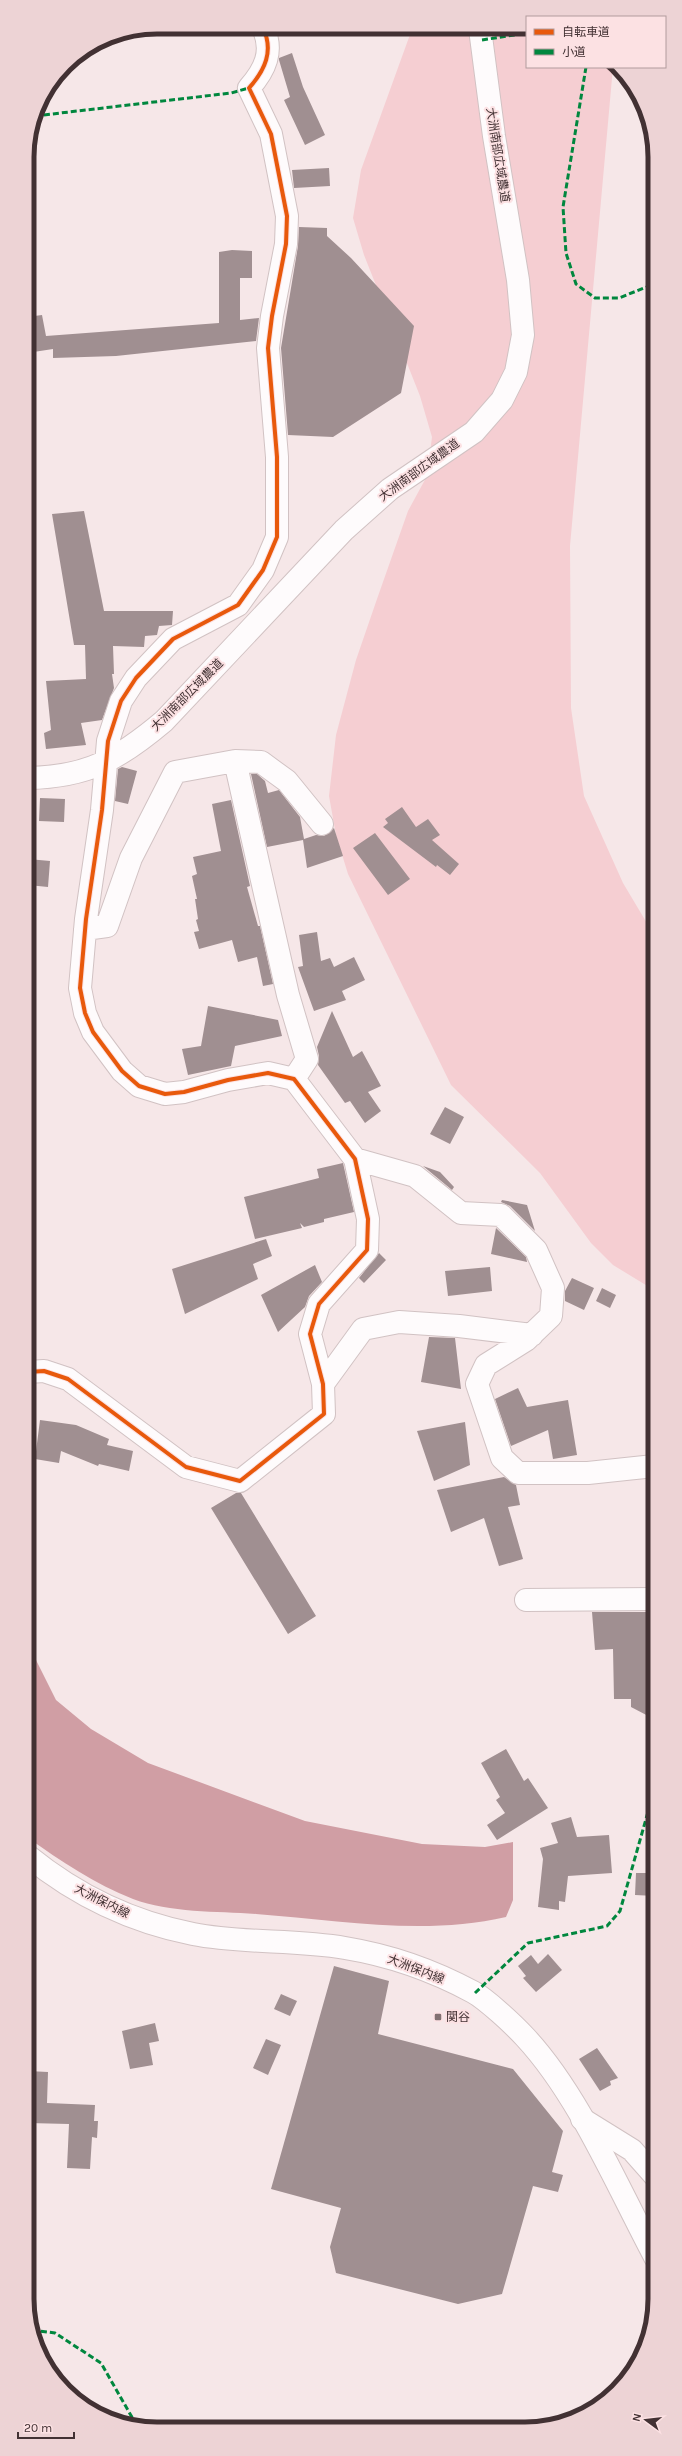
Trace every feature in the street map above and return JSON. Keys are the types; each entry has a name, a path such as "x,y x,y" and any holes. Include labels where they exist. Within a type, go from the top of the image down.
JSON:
{"street":[{"path":"34,1372 44,1371 68,1379 186,1467 240,1481 324,1414 323,1384 310,1334 319,1304 367,1250 368,1219 356,1159 294,1079 268,1073 228,1080 184,1092 165,1094 139,1086 122,1071 93,1032 85,1013 80,988 85,929 102,810 108,741 121,701 136,678 173,639 238,604 263,570 277,537 277,457 268,348 272,316 286,244 287,216 271,134 249,88 263,72 268,52 264,34"},
{"name":"大洲南部広域農道","path":"34,777 74,774 106,763 133,747 164,721 344,530 390,489 474,432 502,400 516,372 522,335 518,280 494,136 481,34"},
{"path":"85,929 107,926 131,858 175,772 235,761 261,762 287,781 322,824"},
{"path":"235,761 288,995 307,1059 294,1079"},
{"path":"356,1159 415,1176 461,1213 501,1215 536,1250 553,1288 552,1316 532,1335 486,1365 477,1384 502,1458 518,1473 588,1473 648,1467"},
{"path":"323,1384 363,1329 399,1322 459,1326 532,1335"},
{"path":"526,1600 648,1599"},
{"name":"大洲保内線","path":"34,1861 46,1871 89,1897 142,1921 194,1934 344,1948 401,1961 475,1993 524,2037 570,2097 648,2244"},
{"path":"582,2119 632,2150 648,2168"}],"shaded area":[{"path":"410,34 526,34 526,68 610,68 613,71 570,546 571,708 584,796 623,883 648,925 648,1286 613,1265 591,1243 540,1173 451,1085 348,874 336,835 329,796 336,735 356,660 377,599 408,511 427,476 432,437 420,396 364,255 353,218 361,170"},
{"path":"34,1656 56,1700 91,1729 148,1763 305,1821 422,1844 485,1847 513,1842 513,1900 506,1917 475,1923 444,1925 381,1925 256,1914 193,1911 147,1904 133,1899 105,1886 34,1842"}],"building":[{"path":"292,53 303,87 325,135 305,145 284,100 290,97 279,58"},
{"path":"329,168 330,186 294,188 292,170"},
{"path":"299,227 327,228 327,236 351,258 414,326 401,393 333,437 288,435 281,348 298,246"},
{"path":"232,250 252,251 252,278 240,278 240,320 259,318 256,341 116,356 53,358 53,349 34,352 34,316 42,315 46,336 219,323 219,252"},
{"path":"84,511 104,611 173,611 172,625 159,626 157,635 145,636 144,647 113,646 114,674 112,674 114,688 102,720 81,723 86,745 46,749 44,733 51,730 46,681 86,679 85,645 74,645 52,514"},
{"path":"122,767 137,771 128,804 115,801 118,769"},
{"path":"251,774 257,774 265,781 268,793 279,790 300,817 304,839 316,835 324,836 334,828 343,856 307,868 303,840 267,847"},
{"path":"40,798 65,799 64,822 39,821"},
{"path":"231,800 250,886 247,887 258,926 260,926 273,984 263,986 257,957 238,962 232,940 199,949 194,932 199,931 196,920 198,919 195,899 197,899 192,876 197,874 193,857 221,851 212,804"},
{"path":"402,807 416,827 428,819 440,835 432,840 459,864 450,875 437,865 436,867 383,827 388,823 385,819"},
{"path":"375,833 410,879 388,895 353,848"},
{"path":"34,860 50,861 48,887 34,886"},
{"path":"317,932 321,961 330,958 334,967 354,957 365,980 342,991 346,1000 314,1011 298,967 303,966 299,935"},
{"path":"208,1006 278,1020 282,1036 235,1046 231,1066 188,1075 182,1049 201,1046"},
{"path":"332,1011 353,1057 362,1051 381,1086 368,1092 381,1111 365,1123 350,1101 345,1103 318,1065 319,1056 317,1047"},
{"path":"445,1107 464,1117 450,1144 430,1134"},
{"path":"343,1163 354,1212 324,1219 324,1222 304,1227 300,1223 302,1228 255,1239 244,1197 319,1178 317,1169"},
{"path":"423,1166 440,1172 454,1187 452,1190"},
{"path":"502,1200 527,1205 535,1231 510,1206 501,1202"},
{"path":"496,1228 526,1257 527,1262 491,1254"},
{"path":"266,1239 272,1256 253,1264 258,1279 185,1314 172,1269"},
{"path":"379,1253 386,1260 364,1283 359,1278"},
{"path":"315,1265 322,1282 309,1296 305,1307 278,1332 261,1295"},
{"path":"490,1267 492,1291 448,1296 445,1271"},
{"path":"572,1278 594,1288 584,1310 565,1301 565,1291"},
{"path":"602,1288 616,1295 610,1308 596,1301"},
{"path":"429,1337 455,1338 461,1389 421,1382"},
{"path":"518,1388 527,1407 568,1400 577,1455 553,1459 548,1430 511,1446 495,1399"},
{"path":"40,1420 76,1425 109,1439 107,1445 133,1451 129,1471 99,1464 98,1466 61,1451 59,1463 35,1459"},
{"path":"465,1422 470,1465 434,1481 417,1431"},
{"path":"504,1477 516,1485 520,1505 508,1507 523,1559 499,1566 484,1518 451,1532 437,1490"},
{"path":"236,1493 241,1493 316,1616 288,1634 211,1508"},
{"path":"592,1612 648,1612 648,1716 631,1707 631,1699 614,1699 613,1649 595,1650"},
{"path":"506,1749 524,1781 528,1778 548,1808 497,1840 487,1825 505,1813 496,1800 500,1797 481,1763"},
{"path":"571,1817 577,1837 609,1835 612,1873 568,1876 565,1902 559,1901 559,1910 538,1907 543,1859 540,1848 558,1843 551,1823"},
{"path":"636,1873 648,1873 648,1896 635,1895"},
{"path":"548,1954 562,1970 536,1992 523,1978 526,1976 518,1966 531,1955 538,1964"},
{"path":"334,1966 389,1981 378,2034 513,2069 563,2131 552,2172 563,2175 558,2192 533,2186 502,2294 458,2304 336,2273 330,2247 341,2208 271,2189"},
{"path":"281,1994 297,2001 290,2016 274,2009"},
{"path":"155,2023 159,2041 149,2043 153,2065 130,2069 122,2031"},
{"path":"266,2039 281,2045 268,2075 253,2068"},
{"path":"597,2048 618,2078 610,2081 611,2085 600,2091 579,2059"},
{"path":"34,2071 48,2072 47,2103 95,2105 94,2121 98,2121 97,2138 92,2137 90,2169 67,2168 69,2124 34,2123"}],"marked path":[{"path":"482,40 521,34"},
{"path":"586,68 563,207 566,253 576,284 595,298 619,298 648,286"},
{"path":"41,115 231,93 249,88"},
{"path":"475,1993 528,1943 607,1926 620,1911 648,1812"},
{"path":"38,2331 55,2333 101,2363 134,2420"}],"cycle path":[{"path":"34,1372 44,1371 68,1379 186,1467 240,1481 324,1414 323,1384 310,1334 319,1304 367,1250 368,1219 355,1159 294,1079 268,1073 228,1080 184,1092 165,1094 139,1086 122,1071 93,1032 85,1013 80,988 86,919 102,810 108,741 121,701 136,678 173,639 238,605 263,570 277,537 277,457 268,348 272,316 286,244 287,216 271,134 249,88 255,81 266,60 268,45 265,34"}],"place":[{"name":"関谷","path":"438,2017"}]}
